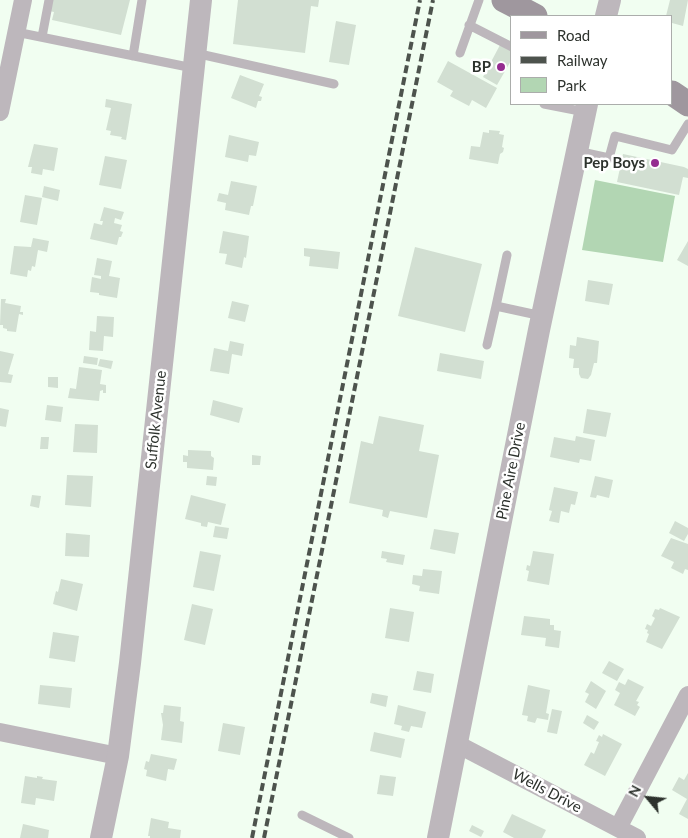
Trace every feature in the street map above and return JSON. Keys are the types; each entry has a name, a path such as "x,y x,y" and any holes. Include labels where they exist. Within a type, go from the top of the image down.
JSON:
{"street":[{"path":"0,112 23,0"},
{"name":"Suffolk Avenue","path":"101,838 118,756 130,663 200,0"},
{"path":"606,15 610,0"},
{"name":"Pine Aire Drive","path":"438,838 542,316 586,108"},
{"path":"618,828 688,695"},
{"path":"0,732 118,756"},
{"name":"Wells Drive","path":"457,744 637,838"}],"lane":[{"path":"42,37 49,0"},
{"path":"132,56 142,0"},
{"path":"460,53 480,0"},
{"path":"470,25 510,46"},
{"path":"16,32 132,56 194,60 334,84"},
{"path":"554,105 586,108"},
{"path":"577,151 609,158 614,136 672,150 684,105"},
{"path":"487,344 507,255"},
{"path":"496,306 542,316"},
{"path":"302,815 349,838"}],"green space":[{"path":"595,180 675,196 663,262 582,250"}],"building":[{"path":"52,0 130,0 121,35 52,20 54,12 49,11"},
{"path":"238,0 319,0 318,7 311,6 305,53 233,44"},
{"path":"670,0 688,0 683,26 673,23 673,15 666,15"},
{"path":"336,21 356,25 349,65 329,62"},
{"path":"500,45 510,50 510,62 497,85 483,77"},
{"path":"448,61 497,88 486,108 472,100 469,106 450,96 453,91 437,82"},
{"path":"240,75 264,84 259,96 262,97 261,101 258,101 256,108 231,98"},
{"path":"106,99 132,104 126,140 121,139 122,137 110,135 111,131 106,130 111,108 105,107"},
{"path":"489,130 500,131 499,134 504,135 502,147 504,148 500,154 498,164 469,159 471,146 480,147 483,132 489,133"},
{"path":"229,135 259,142 256,156 249,155 248,162 225,157"},
{"path":"34,144 58,148 54,171 43,169 42,175 31,173 32,167 28,167"},
{"path":"623,154 688,169 688,178 683,177 679,195 617,182"},
{"path":"105,156 127,160 121,189 99,185"},
{"path":"231,181 257,186 249,215 225,210 226,203 217,201 219,193 228,195"},
{"path":"44,186 60,190 58,201 42,197"},
{"path":"25,195 42,198 37,225 20,222"},
{"path":"104,207 124,212 121,220 115,218 114,223 122,225 120,231 123,232 121,237 119,237 117,245 90,239 94,223 102,225 103,221 100,221"},
{"path":"223,231 249,236 246,258 244,257 242,268 225,264 227,254 219,253"},
{"path":"33,238 49,241 47,252 38,250 35,267 32,266 31,271 28,270 27,277 10,274 14,246 31,247"},
{"path":"688,241 688,266 677,260"},
{"path":"415,247 482,264 465,332 398,316"},
{"path":"304,248 340,252 338,269 309,266 310,257 304,256"},
{"path":"97,258 112,261 109,276 120,278 117,298 90,292 92,277 101,279 101,276 94,275"},
{"path":"588,280 613,284 609,305 585,301"},
{"path":"1,299 6,299 5,303 21,306 20,312 23,312 23,315 19,314 16,332 7,331 7,329 3,328 3,325 0,325"},
{"path":"232,301 249,305 245,322 228,318"},
{"path":"97,316 114,317 113,337 104,336 103,351 89,350 90,331 96,332"},
{"path":"577,337 599,341 597,363 594,363 588,379 581,378 579,368 573,368 574,359 569,358 570,345 576,346"},
{"path":"230,341 244,344 242,356 232,354 229,374 210,371 214,348 228,351"},
{"path":"0,351 14,354 8,374 13,375 11,383 0,382"},
{"path":"440,353 484,361 481,379 437,371"},
{"path":"84,356 98,358 97,365 83,363"},
{"path":"100,359 113,361 111,369 98,366"},
{"path":"79,367 102,370 100,384 106,385 106,393 103,393 103,390 100,391 99,401 68,398 70,388 76,389"},
{"path":"48,377 58,377 58,388 48,387"},
{"path":"213,400 243,408 239,423 210,415"},
{"path":"47,405 63,407 61,422 45,420"},
{"path":"0,408 9,410 6,427 0,426"},
{"path":"587,409 611,413 606,437 583,433"},
{"path":"379,416 424,425 419,451 439,455 427,518 390,511 388,518 382,516 383,510 349,503 361,441 373,444"},
{"path":"75,424 98,425 97,453 73,452"},
{"path":"576,436 595,440 591,461 580,459 579,463 550,457 554,437 575,441"},
{"path":"41,437 49,437 48,449 40,449"},
{"path":"188,450 211,451 211,456 214,458 213,470 187,468 187,462 183,462 183,455 188,456"},
{"path":"252,455 261,456 260,465 252,465"},
{"path":"67,475 93,476 91,507 65,505"},
{"path":"207,476 217,477 216,486 206,485"},
{"path":"595,476 613,480 609,498 597,495 596,498 590,497"},
{"path":"554,487 578,492 575,505 571,504 569,513 561,511 559,523 549,521 552,511 549,510"},
{"path":"32,495 41,496 39,508 30,506"},
{"path":"191,495 226,504 221,525 208,522 207,527 201,526 201,523 185,519"},
{"path":"675,521 688,528 688,534 684,541 669,533"},
{"path":"215,526 229,528 227,539 213,537"},
{"path":"434,529 459,533 455,554 430,549"},
{"path":"66,533 90,535 89,557 65,556"},
{"path":"671,538 688,544 688,570 685,569 683,574 671,568 674,562 661,556"},
{"path":"200,551 221,555 214,591 193,587"},
{"path":"382,551 405,555 403,565 386,562 387,559 381,558"},
{"path":"533,551 554,554 549,585 527,581 529,571 526,570 527,565 530,566"},
{"path":"423,569 442,571 439,594 419,591 420,586 412,584 413,575 422,576"},
{"path":"61,579 83,584 77,611 53,604"},
{"path":"192,604 213,609 205,645 184,640"},
{"path":"390,608 414,612 409,642 385,638"},
{"path":"660,608 680,617 662,649 646,642 649,634 647,633 648,630 645,629 647,624 651,626 655,618 652,616 655,609 659,610"},
{"path":"524,616 550,619 550,625 554,625 554,630 561,631 559,648 545,646 546,638 521,635"},
{"path":"53,632 79,636 75,662 49,658"},
{"path":"609,661 624,669 617,681 602,673"},
{"path":"417,671 434,674 431,693 413,690"},
{"path":"628,679 644,687 636,701 639,702 637,705 640,707 635,716 614,705 620,693 615,690 619,682 625,685"},
{"path":"591,681 606,691 596,709 585,702 589,694 585,692"},
{"path":"40,685 72,688 70,708 38,704"},
{"path":"528,685 550,690 546,713 549,714 548,720 537,718 535,723 527,721 528,716 522,715"},
{"path":"372,693 388,696 386,707 370,703"},
{"path":"164,705 181,707 180,721 184,722 182,743 161,740 163,725 161,713 163,713"},
{"path":"398,705 426,712 422,728 411,726 409,732 401,730 402,726 394,724"},
{"path":"552,709 562,711 557,734 547,732"},
{"path":"587,715 599,722 594,730 583,723"},
{"path":"223,723 245,727 240,755 218,751"},
{"path":"374,732 405,739 401,758 370,751"},
{"path":"603,734 622,744 605,776 584,765 591,752 594,754 599,742 596,741 599,735 602,737"},
{"path":"151,754 177,759 174,770 168,769 166,781 146,776 147,770 144,769 146,761 149,762"},
{"path":"688,773 688,819 679,814 687,799 672,790 679,777 684,780"},
{"path":"380,775 396,777 393,796 377,794"},
{"path":"25,776 37,778 37,776 43,777 42,779 57,781 54,801 36,798 35,805 21,803"},
{"path":"512,814 546,830 542,838 514,838 503,832"},
{"path":"151,818 169,822 168,828 181,830 180,838 150,838 148,836"},
{"path":"23,824 49,830 48,838 20,838"},
{"path":"472,825 484,831 481,837 469,831"}],"railway":[{"path":"252,838 420,0"},
{"path":"264,838 433,0"}],"place":[{"name":"BP","path":"501,67"},
{"name":"Pep Boys","path":"655,163"}]}
